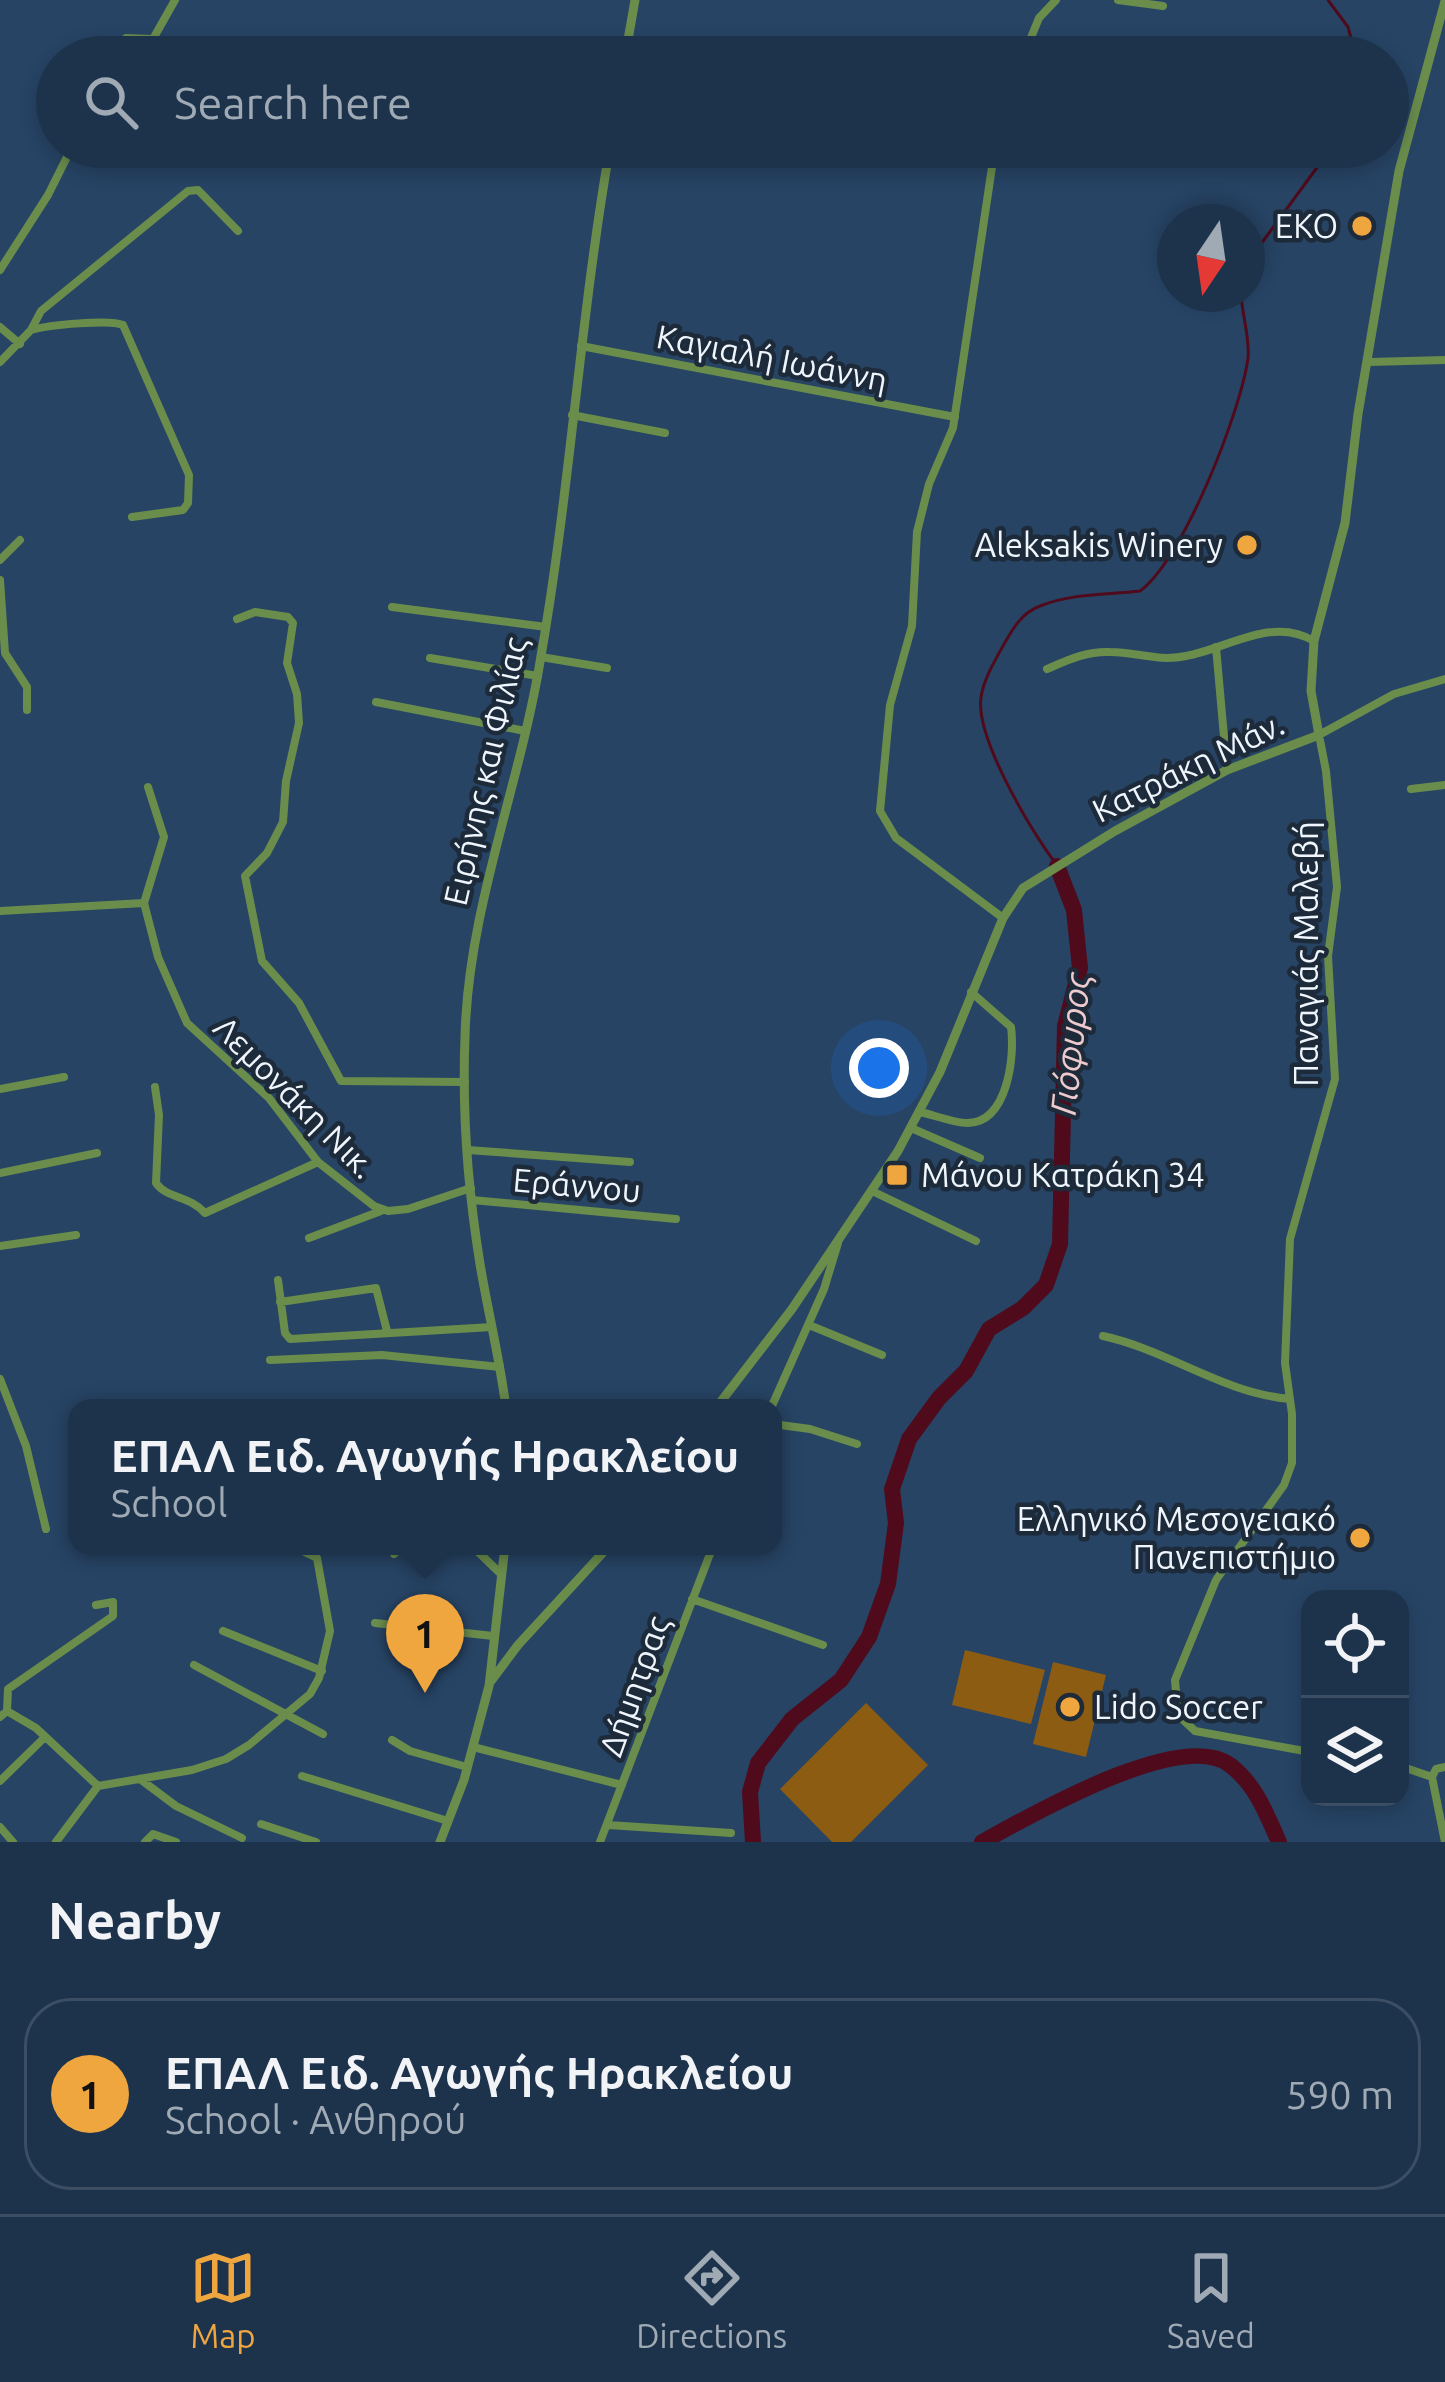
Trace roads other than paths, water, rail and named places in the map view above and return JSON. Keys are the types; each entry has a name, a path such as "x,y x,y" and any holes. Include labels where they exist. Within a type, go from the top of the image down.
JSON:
{"street":[{"path":"155,36 175,0"},
{"path":"629,36 635,0"},
{"path":"1032,36 1056,0"},
{"path":"1118,0 1162,6"},
{"name":"Κατράκη Μάν.","path":"1409,134 1445,1"},
{"path":"0,270 62,168"},
{"name":"Ειρήνης και Φιλίας","path":"505,1399 472,1200 466,1013 472,956 538,676 607,168"},
{"path":"991,168 955,417 919,521 912,626 890,705 880,811 885,826 901,843 1003,918"},
{"name":"Κατράκη Μάν.","path":"723,1399 838,1242 911,1128 1017,895 1085,849 1227,770 1318,735 1310,673 1314,641 1340,545 1400,168"},
{"path":"0,362 20,344 41,311 193,189 238,231"},
{"path":"31,329 111,321 123,325 182,456 190,489 183,510 132,517"},
{"path":"0,327 20,344"},
{"name":"Καγιαλή Ιωάννη","path":"580,346 955,417"},
{"path":"1369,362 1445,360"},
{"path":"571,414 665,433"},
{"path":"0,560 20,540"},
{"path":"0,580 5,653 27,687 27,710"},
{"path":"392,607 546,627"},
{"path":"237,619 260,611 289,617 293,623 287,663 297,694 299,723 283,822 267,853 245,876 262,961 299,1003 341,1081 465,1082"},
{"path":"1046,669 1082,654 1113,651 1153,659 1186,656 1266,632 1288,631 1314,641"},
{"path":"1216,647 1227,770"},
{"path":"541,656 608,668"},
{"path":"430,658 538,676"},
{"path":"1318,735 1394,694 1445,679"},
{"path":"376,702 525,730"},
{"name":"Παναγιάς Μαλεβή","path":"1301,1750 1195,1731 1178,1715 1175,1680 1216,1580 1284,1485 1293,1448 1285,1320 1290,1239 1335,1079 1328,956 1337,887 1327,771 1318,735"},
{"path":"1411,789 1445,785"},
{"path":"0,911 144,904 164,837 148,787"},
{"name":"Λεμονάκη Νικ.","path":"144,904 158,957 183,1018 269,1098 318,1162 384,1210 416,1208 471,1188"},
{"path":"920,1112 968,1123 986,1118 1001,1100 1013,1047 1011,1027 971,992"},
{"path":"0,1089 64,1077"},
{"path":"155,1087 159,1125 156,1184 165,1193 192,1200 205,1213 318,1162"},
{"path":"911,1128 980,1158"},
{"path":"468,1150 630,1162"},
{"path":"0,1173 97,1153"},
{"path":"872,1191 976,1241"},
{"name":"Εράννου","path":"472,1200 676,1219"},
{"path":"309,1238 384,1210"},
{"path":"0,1246 76,1234"},
{"path":"775,1399 832,1268 838,1242"},
{"path":"278,1280 285,1335 290,1339 492,1327"},
{"path":"280,1302 376,1288 386,1331"},
{"path":"808,1324 882,1355"},
{"path":"1103,1336 1124,1340 1238,1388 1290,1399"},
{"path":"269,1360 392,1356 500,1367"},
{"path":"0,1379 26,1446 46,1528"},
{"path":"782,1425 856,1444"},
{"path":"56,1842 98,1786 193,1770 226,1759 314,1690 330,1624 314,1555"},
{"path":"481,1555 501,1574"},
{"path":"440,1842 489,1685 504,1555"},
{"path":"489,1685 518,1645 601,1555"},
{"name":"Δήμητρας","path":"600,1842 709,1555"},
{"path":"692,1599 823,1645"},
{"path":"96,1605 110,1600 115,1612 69,1650 8,1690 3,1714 45,1737 98,1786"},
{"path":"375,1623 493,1636"},
{"path":"223,1631 322,1671"},
{"path":"194,1666 323,1734"},
{"path":"0,1781 45,1737"},
{"path":"392,1740 410,1751 467,1767"},
{"path":"472,1747 622,1785"},
{"path":"1445,1767 1436,1769 1432,1777 1445,1842"},
{"path":"1409,1769 1432,1777"},
{"path":"302,1776 448,1821"},
{"path":"139,1778 164,1799 242,1838"},
{"path":"261,1824 316,1842"},
{"path":"608,1825 730,1833"},
{"path":"0,1827 13,1842"},
{"path":"145,1842 153,1834 176,1842"}],"waterway":[{"name":"Γιόφυρος","path":"1328,0 1350,36"},
{"name":"Γιόφυρος","path":"1265,238 1317,168"},
{"name":"Γιόφυρος","path":"1056,864 996,759 981,715 984,684 1010,634 1027,613 1064,599 1140,591 1157,574 1208,483 1234,412 1248,358 1243,312"},
{"name":"Γιόφυρος","path":"753,1842 750,1792 758,1763 792,1719 841,1680 869,1637 888,1584 896,1523 892,1489 909,1439 966,1371 989,1329 1023,1308 1046,1285 1060,1244 1065,1026 1080,968 1074,910 1057,866"},
{"name":"Γιόφυρος","path":"982,1842 1143,1766 1207,1757 1230,1765 1247,1781 1279,1842"}],"place":[{"name":"EKO","path":"1362,226"},
{"name":"Aleksakis Winery","path":"1247,545"},
{"name":"Μάνου Κατράκη 34","path":"897,1175"},
{"name":"Ελληνικό Μεσογειακό Πανεπιστήμιο","path":"1360,1538"},
{"name":"ΕΠΑΛ Ειδ. Αγωγής Ηρακλείου","path":"425,1693"},
{"name":"Lido Soccer","path":"1070,1707"}]}
